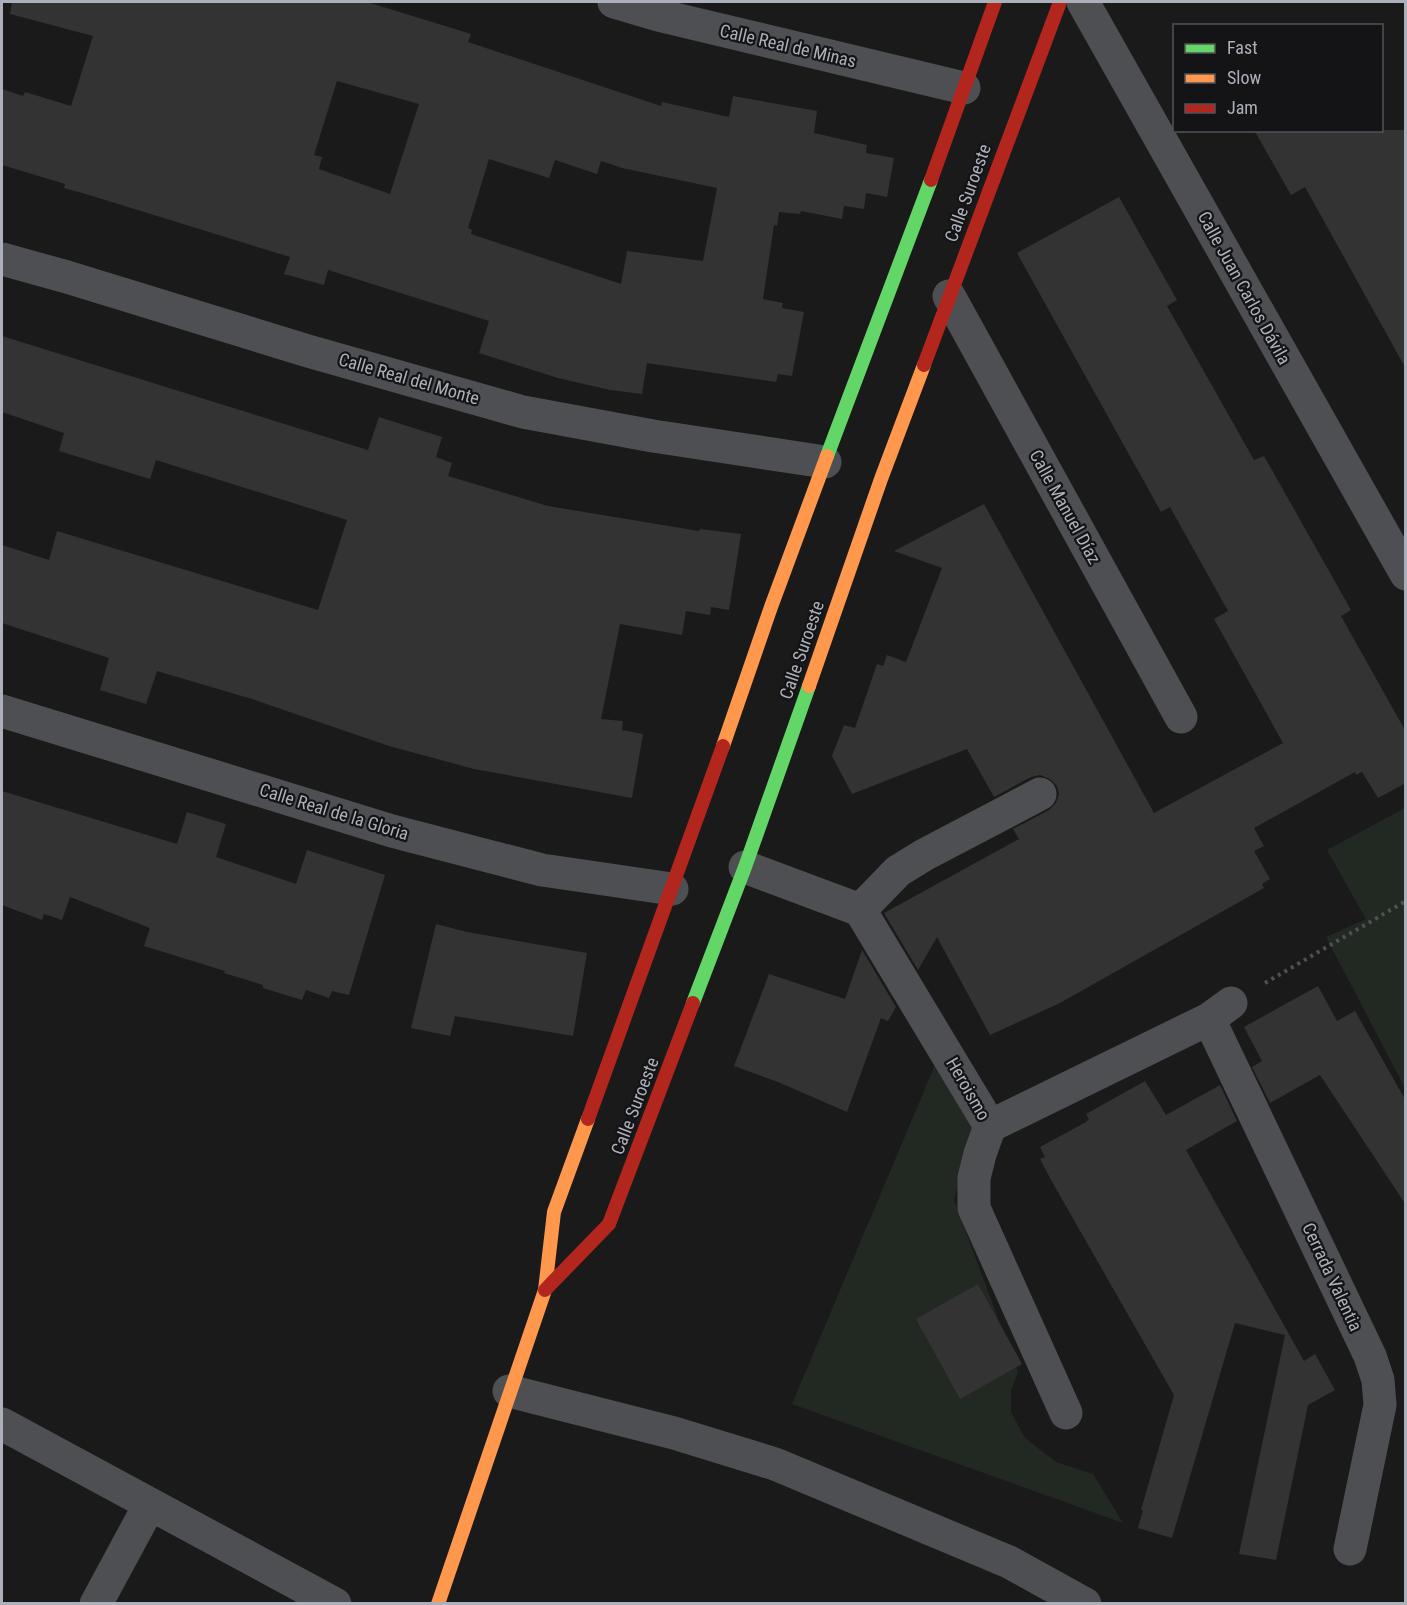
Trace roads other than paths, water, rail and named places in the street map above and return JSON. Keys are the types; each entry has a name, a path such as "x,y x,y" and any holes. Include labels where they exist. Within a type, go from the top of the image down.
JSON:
{"street":[{"name":"Calle Real de Minas","path":"614,2 658,15 964,88"},
{"name":"Calle Suroeste","path":"438,1604 509,1390 545,1290 554,1212 825,462 935,170 995,2"},
{"name":"Calle Suroeste","path":"545,1290 609,1224 745,867 881,479 1060,2"},
{"name":"Calle Juan Carlos Dávila","path":"1083,2 1406,574"},
{"name":"Calle Real del Monte","path":"2,259 308,351 524,412 653,436 825,462"},
{"name":"Calle Manuel Díaz","path":"949,296 1181,717"},
{"name":"Calle Real de la Gloria","path":"2,711 392,831 542,870 672,888"},
{"path":"745,867 860,909 898,872 924,855 1040,795"},
{"name":"Heroismo","path":"860,909 990,1126 974,1178 974,1208 1066,1413"},
{"name":"Cerrada Valentia","path":"990,1126 1220,1011 1370,1356 1378,1380 1380,1405 1350,1549"},
{"path":"509,1390 674,1432 775,1464 1009,1562 1085,1604"},
{"path":"2,1424 335,1604"},
{"path":"96,1604 150,1504"}]}
